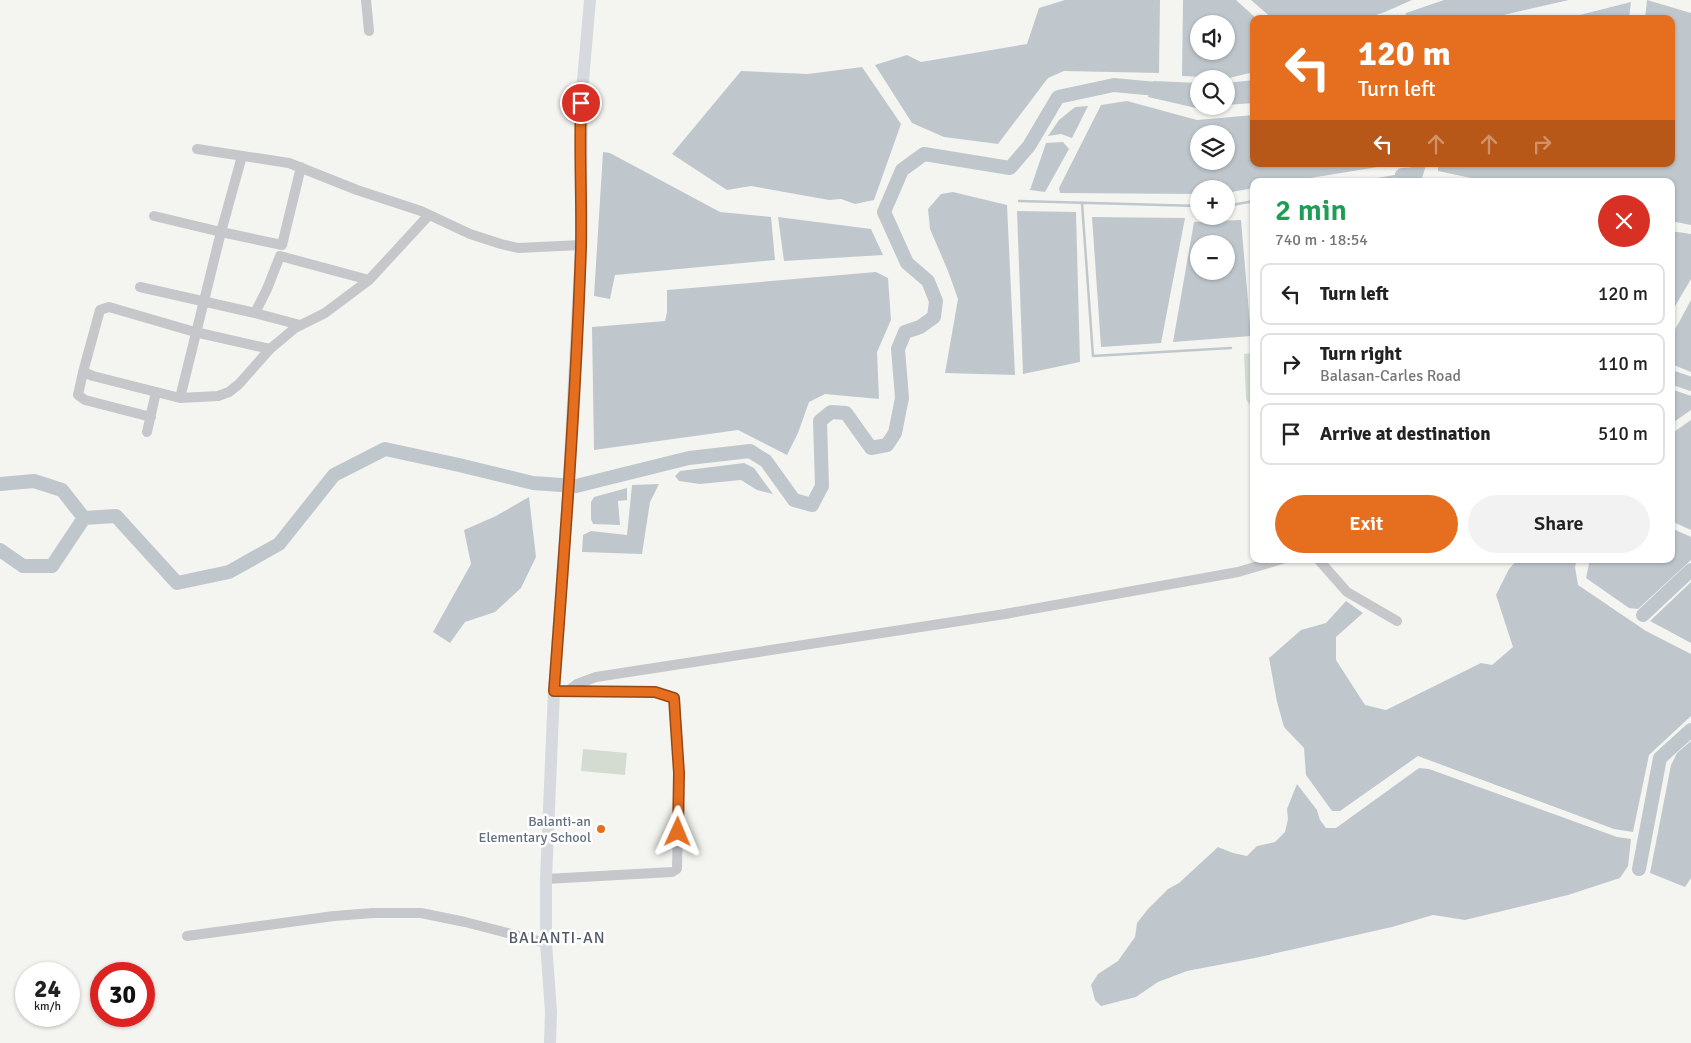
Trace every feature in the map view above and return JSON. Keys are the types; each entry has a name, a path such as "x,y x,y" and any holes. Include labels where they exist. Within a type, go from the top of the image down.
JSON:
{"main road":[{"path":"550,1043 551,1012 546,943 546,878 554,691 568,497 581,245 581,107 590,0"}],"street":[{"path":"366,0 369,31"},
{"path":"197,148 289,163 357,190 429,215 470,234 518,248 581,245"},
{"path":"180,398 242,156"},
{"path":"255,313 280,256 301,167"},
{"path":"83,372 180,398 218,396 229,392 239,384 270,349 300,326 325,313 369,280 429,215"},
{"path":"154,216 282,245"},
{"path":"280,256 369,280"},
{"path":"140,287 255,313 300,326"},
{"path":"150,417 85,400 78,395 100,310 110,307 196,332 270,349"},
{"path":"147,432 156,392"},
{"path":"568,691 577,684 596,677 1005,614 1238,572 1268,563"},
{"path":"1322,563 1347,592 1397,622"},
{"path":"546,878 672,872 677,869 679,773 674,698 655,692 554,691"},
{"path":"187,936 334,916 373,913 421,913 465,922 546,943"}],"shaded area":[{"path":"1065,0 1160,0 1159,73 1064,71 1048,78 998,144 944,137 912,123 875,65 907,55 921,62 1027,44 1039,8"},
{"path":"1183,0 1236,0 1253,15 1250,15 1250,73 1235,77 1235,70 1190,70 1190,76 1182,76"},
{"path":"1251,0 1412,0 1376,15 1268,15"},
{"path":"1444,0 1569,0 1503,15 1405,15 1406,13"},
{"path":"1647,0 1691,13 1691,225 1675,222 1675,178 1471,178 1438,171 1438,167 1675,167 1675,15 1645,15"},
{"path":"1631,2 1629,15 1580,15"},
{"path":"862,67 901,124 874,200 855,204 841,199 829,200 751,186 727,190 672,154 741,71 808,74"},
{"path":"1250,80 1250,103 1235,104 1235,82"},
{"path":"1153,81 1190,83 1190,107 1148,97"},
{"path":"1127,101 1197,120 1250,115 1250,167 1378,167 1310,178 1250,178 1250,189 1235,191 1235,180 1190,180 1190,194 1060,193 1059,188 1101,105"},
{"path":"1088,106 1072,138 1061,134 1048,136 1059,120 1075,107"},
{"path":"1063,142 1069,149 1045,192 1030,190 1046,143"},
{"path":"603,152 610,153 720,212 771,217 775,260 615,275 610,299 594,296"},
{"path":"953,192 1007,205 1015,375 945,373 958,299 930,229 928,209 941,194"},
{"path":"1017,211 1076,212 1080,362 1023,374"},
{"path":"778,217 871,229 883,255 784,261"},
{"path":"1092,217 1185,218 1161,343 1101,347"},
{"path":"1235,220 1241,220 1250,336 1173,342 1190,245 1190,280 1235,280 1235,235 1192,235 1193,225 1235,225"},
{"path":"1675,232 1691,234 1691,279 1675,306"},
{"path":"876,272 888,278 891,320 877,352 879,399 825,394 809,402 798,433 787,455 738,430 594,450 592,327 665,321 667,290"},
{"path":"1691,300 1691,372 1675,366 1675,330"},
{"path":"1250,353 1250,405 1246,399 1244,354"},
{"path":"1675,390 1691,396 1691,410 1675,421"},
{"path":"1691,420 1691,530 1675,523 1675,431"},
{"path":"744,463 754,468 773,494 757,490 741,480 700,484 679,481 675,476 680,471"},
{"path":"659,484 650,502 642,554 582,552 583,535 591,531 627,535 632,485"},
{"path":"627,488 627,500 618,501 620,525 593,524 591,519 591,502 594,497"},
{"path":"529,497 536,557 521,588 495,612 465,622 450,643 433,632 471,564 464,530 496,516"},
{"path":"1675,530 1691,537 1691,560 1638,609 1629,608 1586,578 1589,563 1675,563"},
{"path":"1514,563 1576,563 1578,585 1646,631 1691,654 1691,716 1649,755 1633,832 1614,829 1418,756 1340,811 1332,811 1306,775 1304,748 1284,727 1277,702 1269,658 1301,630 1326,623 1346,601 1363,613 1336,637 1336,660 1365,705 1386,710 1481,663 1492,665 1513,647 1496,595 1509,569"},
{"path":"1691,582 1691,643 1650,621"},
{"path":"1691,741 1691,878 1685,887 1650,873 1671,765 1677,753"},
{"path":"583,749 627,753 625,775 581,771"},
{"path":"1419,768 1429,769 1617,837 1631,839 1628,866 1620,878 1568,895 1465,920 1433,915 1392,927 1255,958 1187,971 1158,982 1136,997 1101,1006 1095,1000 1091,985 1098,974 1118,961 1135,937 1137,923 1168,889 1179,883 1218,847 1247,856 1257,846 1275,842 1285,832 1288,819 1287,809 1297,784 1317,810 1320,820 1326,828 1336,828"}],"waterway":[{"path":"0,550 23,566 52,566 84,518 116,516 177,583 229,572 279,544 334,475 385,449 533,483 576,486 689,458 750,451 766,461 794,500 812,505 822,486 820,421 831,412 846,413 871,448 887,445 895,433 902,398 898,349 905,332 920,327 934,317 936,301 928,281 907,263 884,212 902,170 924,154 1010,168 1029,146 1058,97 1114,85 1190,92"},
{"path":"1402,175 1416,174 1418,167"},
{"path":"1384,178 1402,175"},
{"path":"1019,201 1190,206"},
{"path":"1235,204 1250,202"},
{"path":"1082,203 1093,356 1231,348"},
{"path":"1675,378 1691,384"},
{"path":"0,484 34,481 62,490 84,518"},
{"path":"1643,615 1691,570"},
{"path":"1639,869 1660,758 1691,730"}],"place":[{"name":"Balanti-an Elementary School","path":"601,829"}],"district":[{"name":"BALANTI-AN","path":"557,937"}],"route":[{"path":"581,103 579,293 568,497 554,691 655,692 674,698 679,773 678,832"}]}
